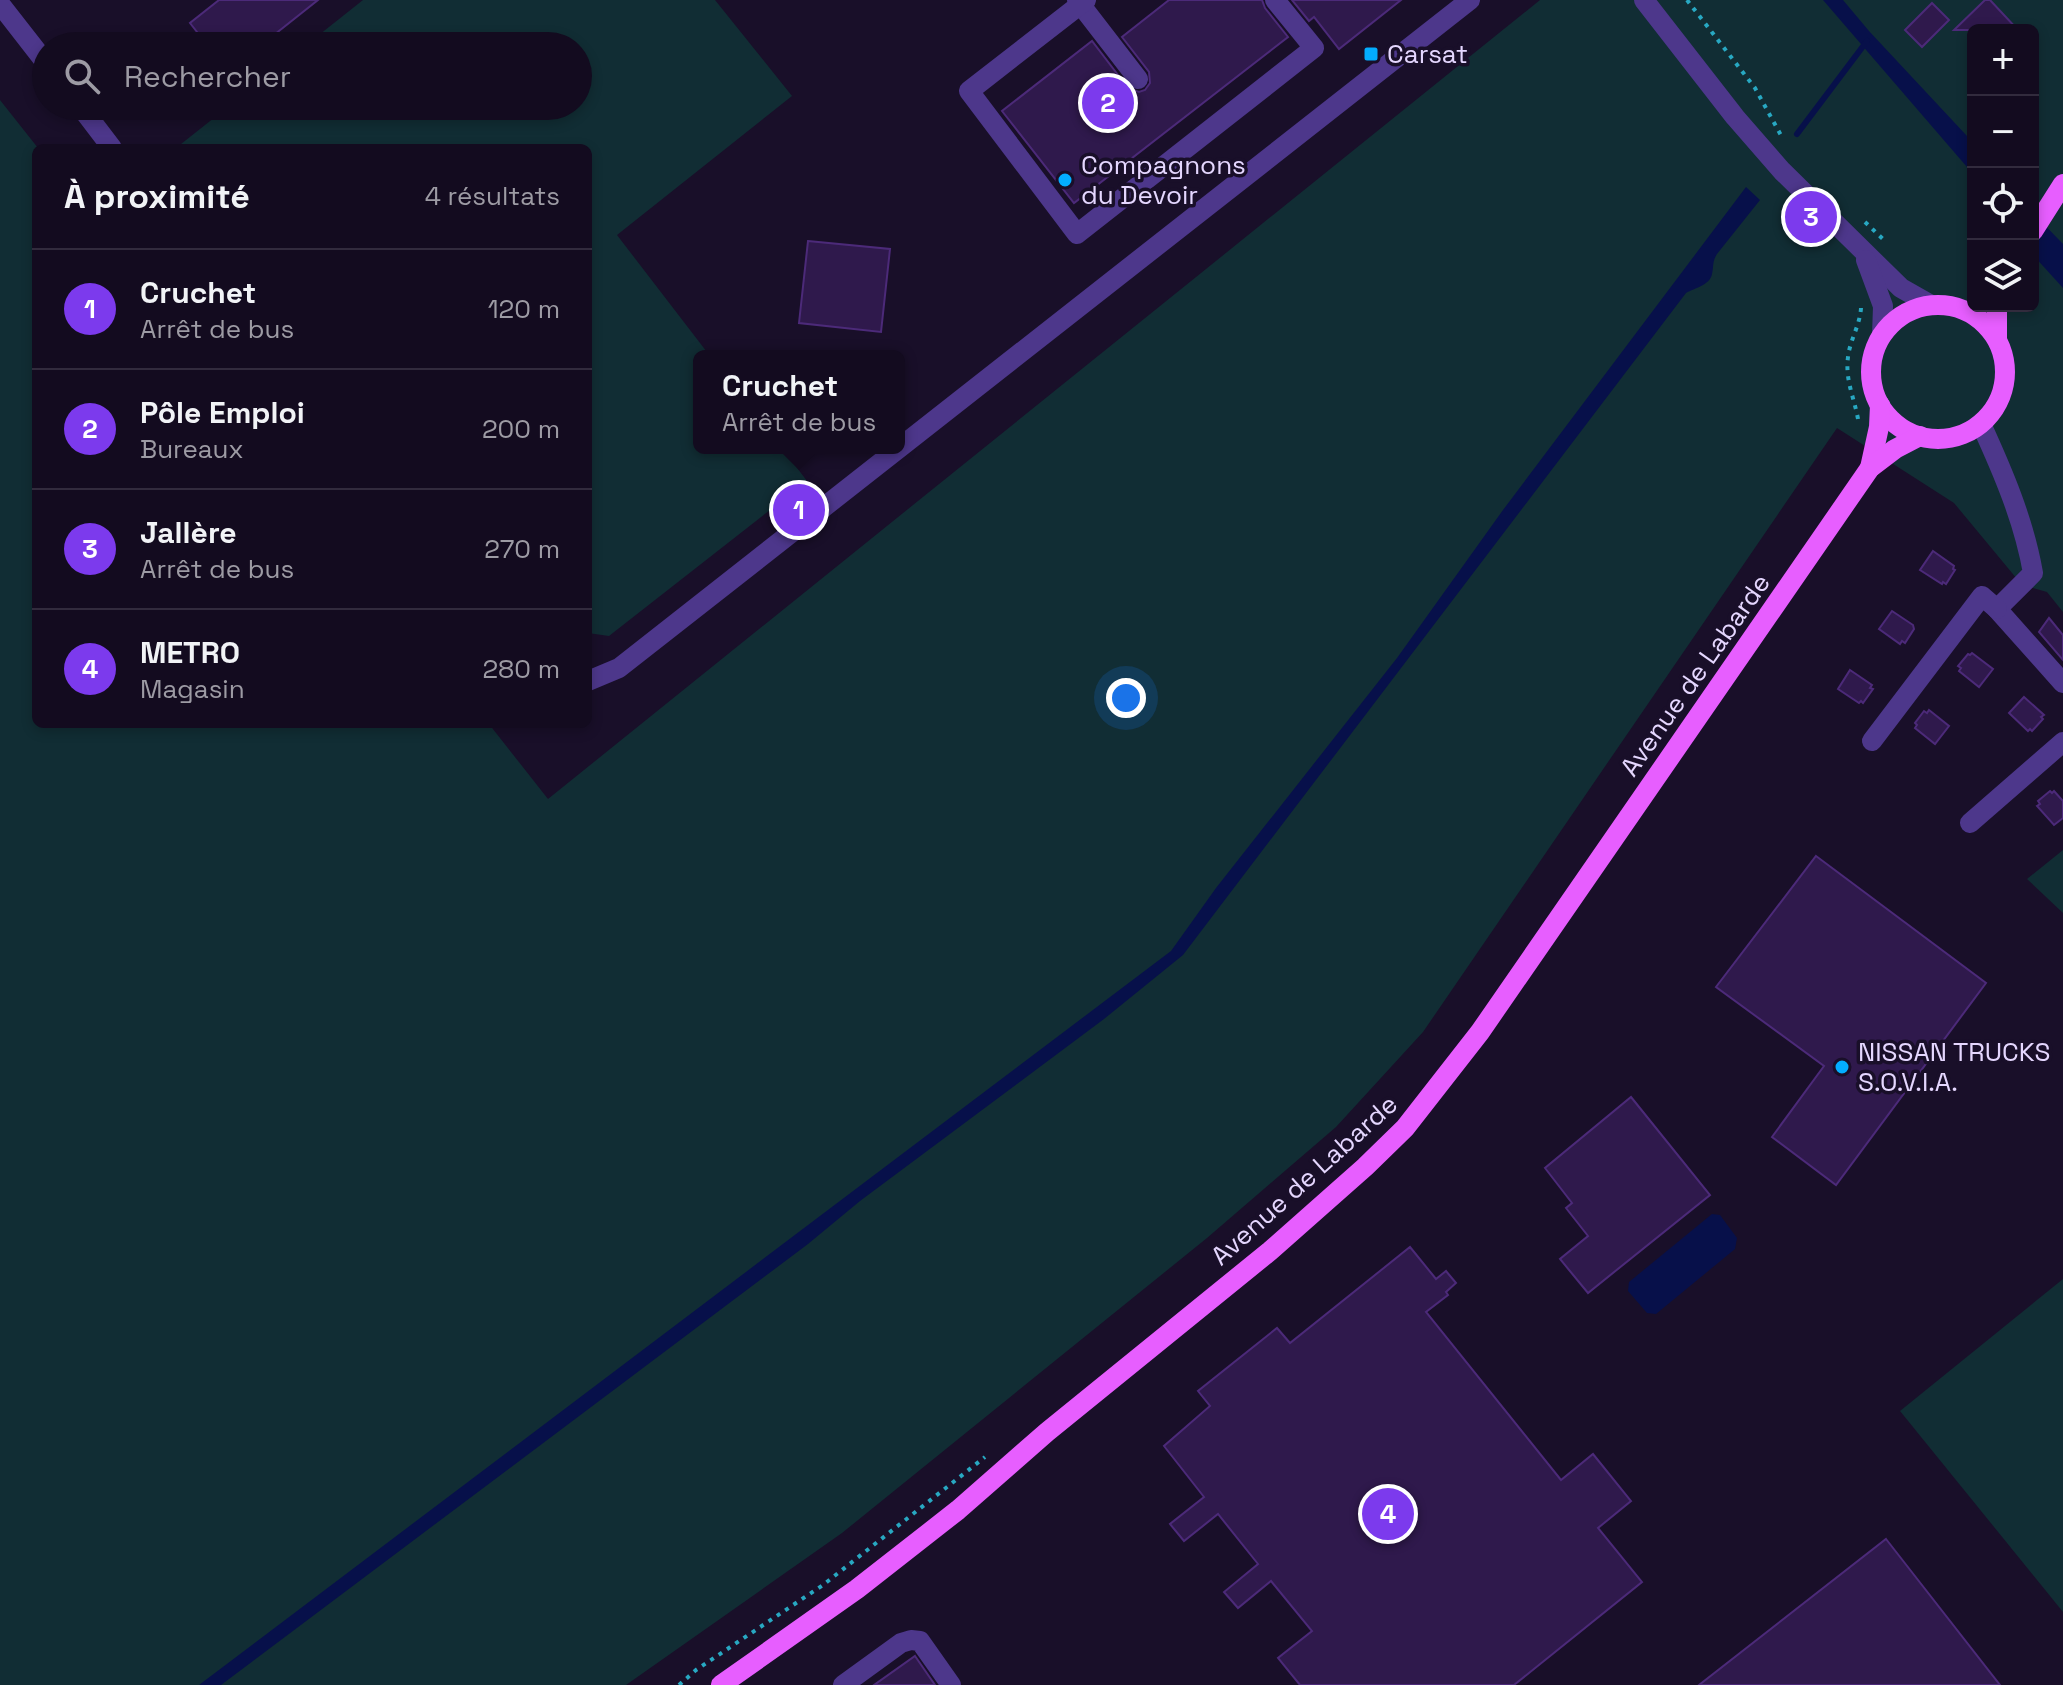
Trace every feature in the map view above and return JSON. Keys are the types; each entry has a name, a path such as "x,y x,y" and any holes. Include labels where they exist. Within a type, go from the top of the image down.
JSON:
{"main road":[{"path":"2039,221 2063,184"},
{"path":"1967,295 1903,315 1882,335 1875,348 1871,377 1880,405 1897,425 1920,436 1945,439 1981,424 1998,404 2005,378 2005,365 1997,339 1997,312"},
{"path":"1938,305 1970,313 1981,320 1997,339"},
{"name":"Avenue de Labarde","path":"1870,468 1880,405"},
{"name":"Avenue de Labarde","path":"721,1685 857,1589 958,1510 1059,1422 1281,1241 1405,1128 1480,1032 1870,468 1895,449 1920,436"}],"street":[{"path":"1138,79 1081,2 969,91 1077,234 1314,48 1275,0"},
{"path":"905,444 1470,0"},
{"path":"1644,0 1735,117 1782,171 1901,288 1938,305"},
{"path":"0,4 32,45"},
{"path":"91,120 109,144"},
{"path":"1856,243 1877,284 1883,306 1882,335"},
{"path":"1981,424 2027,538 2033,573 1997,609"},
{"path":"592,680 607,675 631,659 892,454"},
{"path":"1872,741 1982,596 2063,683"},
{"path":"1970,823 2063,742"},
{"path":"843,1685 901,1643 911,1640 920,1641 951,1685"}],"path":[{"path":"1687,0 1755,88 1789,146"},
{"path":"1860,216 1889,247"},
{"path":"1859,428 1849,389 1848,356 1860,318 1861,296 1877,284"},
{"path":"679,1685 717,1655 823,1585 991,1452"}],"green space":[{"path":"363,0 715,0 792,96 617,235 705,350 693,350 693,454 787,454 807,481 609,636 592,634 592,144 181,144 211,120 592,120 592,32 323,32"},
{"path":"1540,0 2063,0 2063,612 2047,592 2022,585 1954,503 1837,428 1423,1032 1336,1127 1207,1238 842,1533 626,1685 0,1685 0,100 35,144 32,144 32,728 492,728 548,799"},
{"path":"2063,850 2063,913 2027,879"},
{"path":"2063,1279 2063,1612 1900,1411"}],"shaded area":[{"path":"1823,0 1843,0 1967,136 1967,167"},
{"path":"1746,187 1760,200 1717,254 1711,278 1686,293 1183,955 1104,1019 860,1201 808,1244 221,1685 199,1685 1171,951 1216,888 1397,658 1503,510"},
{"path":"2039,219 2063,244 2063,288 2039,262"},
{"path":"1712,1214 1720,1215 1737,1238 1735,1249 1656,1314 1647,1313 1628,1291 1629,1282"}],"building":[{"path":"219,0 318,0 278,32 197,32 190,23"},
{"path":"1169,0 1262,0 1288,37 1074,203 1002,111 1092,41 1128,88 1139,92 1145,90 1150,83 1149,72 1122,37"},
{"path":"1292,0 1401,0 1339,49 1314,17 1309,21"},
{"path":"1985,0 1990,0 2012,24 1967,24 1967,30 1954,30"},
{"path":"1932,3 1949,20 1922,47 1905,30"},
{"path":"808,241 890,249 881,332 799,323"},
{"path":"1933,551 1954,566 1955,570 1946,584 1920,570"},
{"path":"1892,611 1913,625 1914,629 1905,643 1902,641 1900,644 1879,629"},
{"path":"2049,618 2063,635 2063,660 2039,632"},
{"path":"1972,653 1993,669 1979,687 1959,671 1961,668 1958,666"},
{"path":"1850,670 1872,685 1870,688 1873,689 1863,703 1838,689"},
{"path":"2024,697 2044,715 2032,731 2028,731 2009,713"},
{"path":"1929,710 1949,726 1935,744 1915,728 1924,711 1927,713"},
{"path":"2054,791 2063,801 2063,818 2054,825 2037,806 2040,804 2038,801"},
{"path":"1816,856 1986,983 1836,1185 1772,1137 1824,1066 1716,987"},
{"path":"1631,1097 1710,1195 1588,1293 1560,1259 1588,1236 1566,1208 1572,1203 1545,1168"},
{"path":"1410,1247 1436,1279 1446,1271 1456,1283 1446,1292 1448,1295 1426,1312 1561,1480 1593,1454 1631,1501 1598,1528 1642,1582 1514,1685 1300,1685 1278,1658 1312,1631 1271,1581 1238,1608 1224,1592 1258,1564 1218,1514 1184,1541 1170,1524 1204,1497 1164,1446 1210,1406 1198,1391 1277,1328 1290,1343"},
{"path":"1886,1539 2000,1685 1699,1685"},
{"path":"915,1656 935,1685 874,1685"}],"waterway":[{"path":"1797,134 1867,41"}],"place":[{"name":"Carsat","path":"1371,54"},
{"name":"Pôle Emploi","path":"1108,103"},
{"name":"Compagnons du Devoir","path":"1065,180"},
{"name":"Jallère","path":"1811,217"},
{"name":"Cruchet","path":"799,510"},
{"name":"NISSAN TRUCKS S.O.V.I.A.","path":"1842,1067"},
{"name":"METRO","path":"1388,1514"}]}
